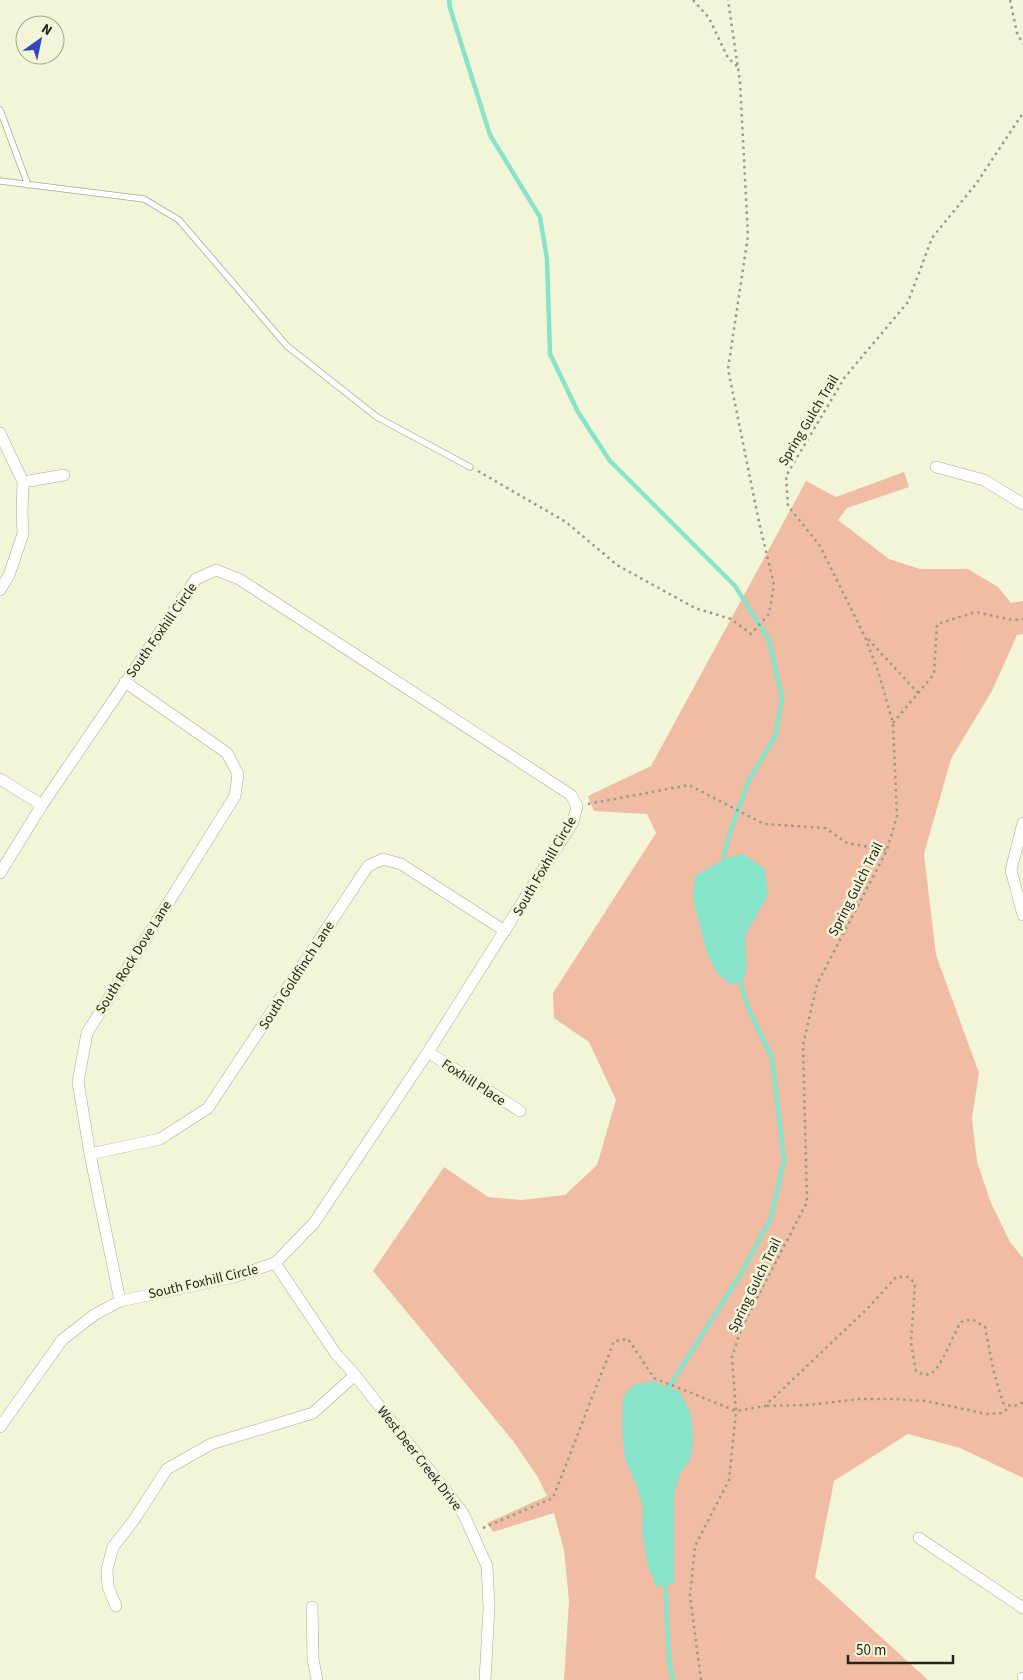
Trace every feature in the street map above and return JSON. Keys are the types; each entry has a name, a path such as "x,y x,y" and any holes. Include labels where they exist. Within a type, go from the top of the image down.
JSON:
{"street":[{"path":"0,433 24,482 23,534 9,575 0,590"},
{"path":"936,467 984,480 1023,504"},
{"path":"24,482 64,475"},
{"name":"South Foxhill Circle","path":"0,874 42,805 196,579 216,570 239,579 571,795 576,806 573,822 505,931 428,1052 314,1223 275,1263 234,1277 120,1301 94,1315 62,1340 0,1427"},
{"name":"South Rock Dove Lane","path":"120,1301 90,1154 78,1082 86,1033 235,796 238,774 227,753 124,682"},
{"path":"0,779 42,805"},
{"path":"1023,823 1011,870 1023,915"},
{"name":"South Goldfinch Lane","path":"90,1154 160,1139 208,1108 368,866 383,859 401,864 505,931"},
{"name":"Foxhill Place","path":"428,1052 520,1111"},
{"name":"West Deer Creek Drive","path":"275,1263 336,1354 355,1374 463,1513 487,1566 488,1607 485,1680"},
{"path":"116,1606 108,1587 107,1569 113,1547 134,1520 167,1469 211,1444 313,1413 355,1374"},
{"path":"919,1538 1023,1608"},
{"path":"312,1607 313,1659 316,1680"}],"lane":[{"path":"0,110 1,119 28,185"},
{"path":"0,181 144,199 179,220 287,346 377,417 470,467"}],"path":[{"path":"693,0 709,18 728,58 738,67"},
{"path":"470,467 566,522 617,565 695,608 731,619 751,634 769,614 774,585 759,522 728,369 748,236 738,67 728,0"},
{"path":"1010,0 1017,33 1023,44"},
{"name":"Spring Gulch Trail","path":"701,1680 694,1641 690,1596 694,1546 729,1480 736,1411 732,1357 741,1329 807,1202 803,1045 817,984 888,850 897,816 893,723 878,671 865,637 820,546 788,506 786,476 845,377 908,302 932,238 976,184 1023,113"},
{"path":"893,723 934,674 937,624 976,612 1012,620 1023,619"},
{"path":"865,637 918,693"},
{"path":"576,806 689,785 764,824 825,828 847,842 888,850"},
{"path":"765,1406 868,1308 896,1277 909,1277 915,1284 911,1343 916,1371 925,1375 934,1372 961,1322 972,1319 985,1327 993,1369 1003,1403 1011,1407"},
{"path":"472,1532 553,1498 614,1341 628,1339 654,1378 736,1411 765,1406 808,1405 860,1399 893,1399 926,1401 987,1414 1002,1413 1023,1402"}],"shaded area":[{"path":"904,472 909,487 847,508 838,520 889,559 920,569 968,569 998,587 1011,603 1023,601 1023,634 1017,635 992,691 951,759 924,854 936,955 979,1073 972,1118 977,1162 991,1203 1010,1242 1023,1258 1023,1478 960,1448 908,1434 834,1481 815,1577 928,1680 564,1680 569,1601 564,1550 554,1513 493,1532 487,1523 547,1496 537,1476 513,1441 373,1271 444,1167 488,1197 521,1200 565,1195 597,1165 616,1100 589,1042 554,1018 553,993 656,833 647,814 594,811 588,796 651,766 806,481 836,497"}],"water":[{"path":"743,854 765,869 768,895 746,934 747,966 743,981 731,985 717,973 707,953 693,900 695,876 725,859"},
{"path":"653,1381 680,1392 691,1414 693,1444 690,1460 680,1473 674,1495 674,1584 657,1587 648,1567 642,1531 643,1508 637,1486 625,1459 622,1429 623,1397 633,1385"}],"waterway":[{"path":"449,0 490,135 540,217 547,259 550,354 578,412 610,461 735,586 769,640 782,698 775,737 749,780 730,832 724,855 725,864"},
{"path":"666,1392 742,1272 771,1218 784,1161 772,1058 749,1010 739,978"},
{"path":"665,1579 669,1661 673,1680"}]}
